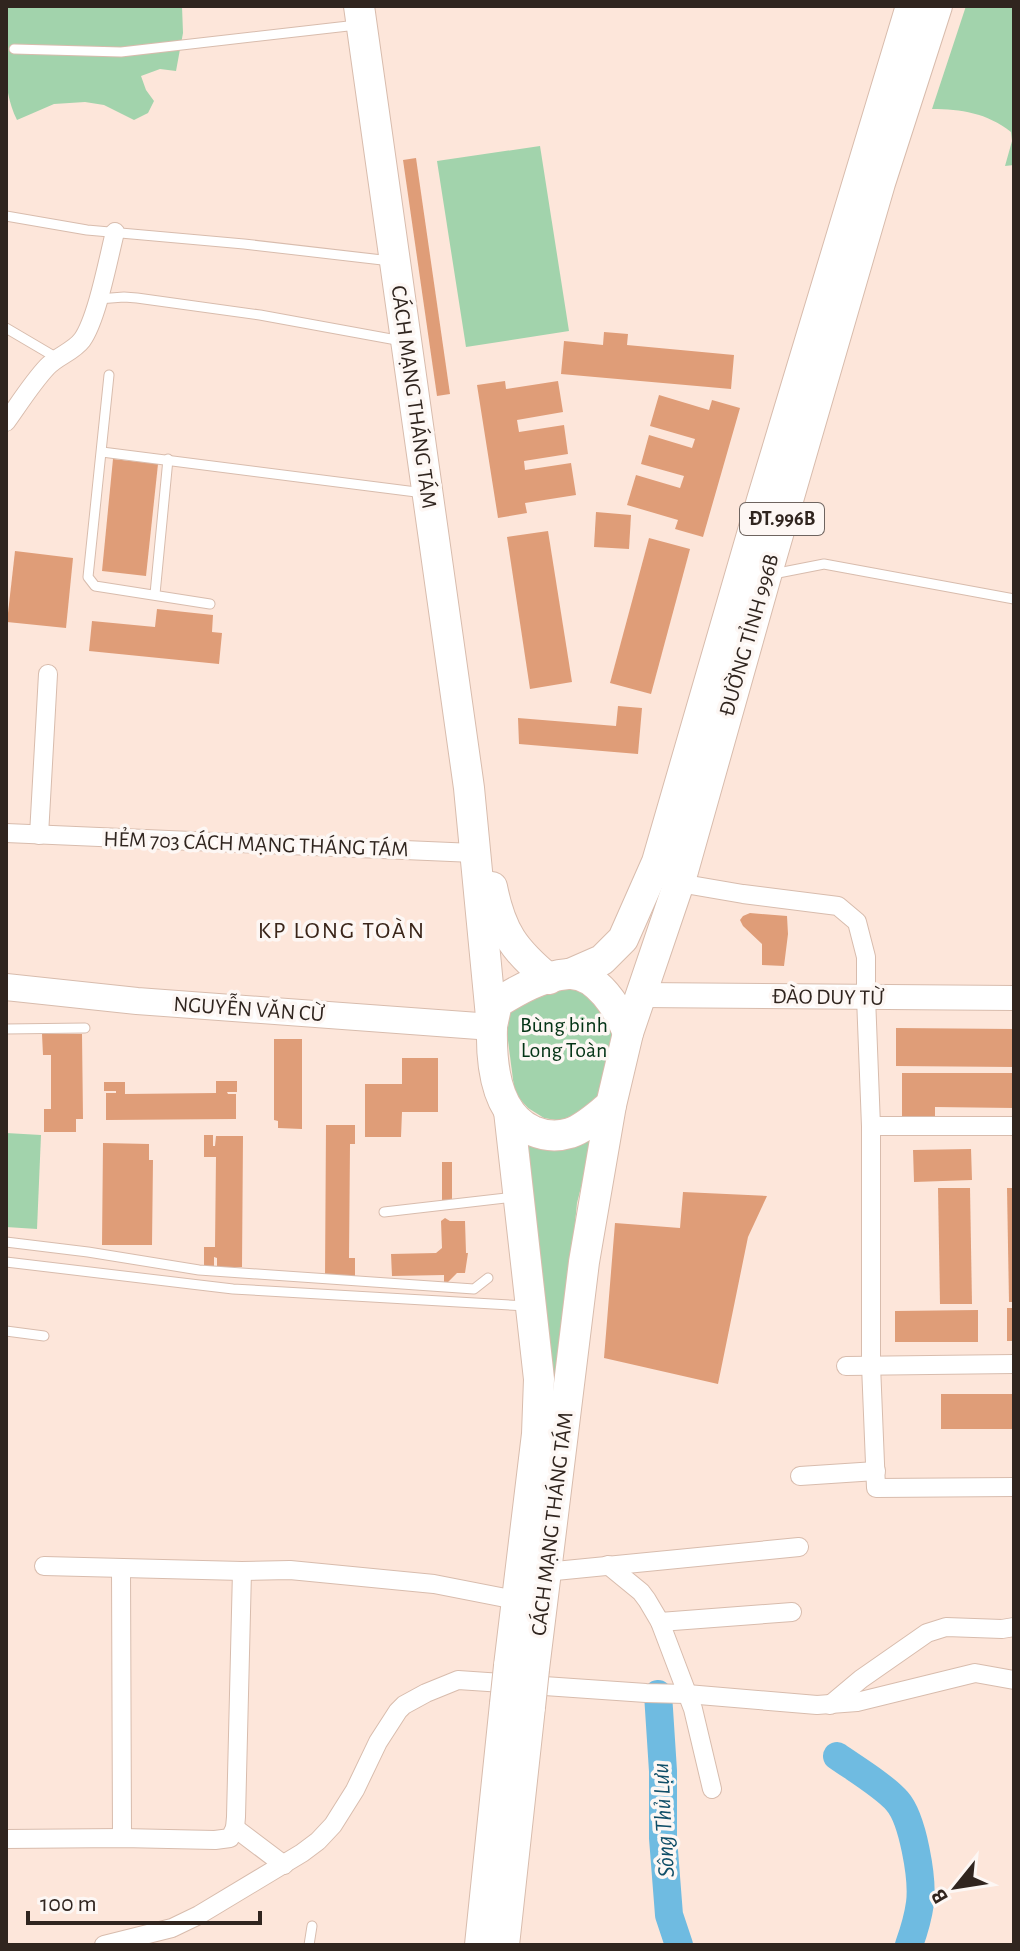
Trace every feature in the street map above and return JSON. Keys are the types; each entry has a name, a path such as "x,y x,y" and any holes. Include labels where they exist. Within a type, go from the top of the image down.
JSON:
{"main road":[{"name":"ĐƯỜNG TỈNH 996B","path":"559,976 602,960 623,939 673,872 766,576 870,178 911,6"},
{"name":"ĐƯỜNG TỈNH 996B","path":"628,1033 673,872 762,500 870,178 937,6"},
{"name":"CÁCH MẠNG THÁNG TÁM","path":"360,15 469,788 494,1015"},
{"name":"CÁCH MẠNG THÁNG TÁM","path":"469,788 496,907 505,931 517,950 559,976"},
{"path":"559,976 583,977 596,985 621,1015 628,1033 611,1105 572,1133 555,1136 525,1127 509,1111 501,1096 491,1055 494,1015 532,984 559,976"},
{"name":"NGUYỄN VĂN CỪ","path":"6,987 137,1001 494,1015"},
{"name":"CÁCH MẠNG THÁNG TÁM","path":"480,1945 522,1667 545,1572 584,1262 611,1105"},
{"name":"CÁCH MẠNG THÁNG TÁM","path":"509,1111 539,1379 537,1434 516,1600 522,1667"},
{"name":"CÁCH MẠNG THÁNG TÁM","path":"504,1945 517,1705"}],"street":[{"path":"6,422 48,366 82,341 98,299 115,232"},
{"path":"39,835 48,674"},
{"name":"HẺM 703 CÁCH MẠNG THÁNG TÁM","path":"6,833 474,853"},
{"path":"673,872 743,894 838,906 857,922 866,957 871,1126 871,1365 876,1488 1014,1487"},
{"name":"ĐÀO DUY TỪ","path":"641,995 1014,998"},
{"path":"871,1126 1014,1126"},
{"path":"846,1366 1014,1364"},
{"path":"800,1476 876,1471"},
{"path":"545,1572 799,1547"},
{"path":"608,1565 641,1592 660,1622 693,1709 712,1789"},
{"path":"44,1566 290,1570 434,1584 516,1600"},
{"path":"121,1568 122,1838"},
{"path":"6,1839 230,1838 235,1828 242,1571"},
{"path":"660,1622 792,1612"},
{"path":"830,1705 861,1679 927,1633 946,1627 1014,1627"},
{"path":"104,1945 172,1928 199,1915 284,1865 318,1841 333,1825 355,1790 388,1723 404,1705 458,1680 830,1705 857,1702 975,1673 1014,1680"},
{"path":"235,1828 284,1865"}],"lane":[{"path":"14,49 121,52 360,15"},
{"path":"6,216 87,230 394,261"},
{"path":"98,299 137,298 260,315 405,342"},
{"path":"6,328 57,358"},
{"path":"109,375 88,577 95,586 210,604"},
{"path":"102,452 429,494"},
{"path":"155,594 168,459"},
{"path":"766,576 824,564 1014,599"},
{"path":"6,1029 85,1028"},
{"path":"384,1212 520,1197"},
{"path":"6,1242 199,1270 474,1289 488,1278"},
{"path":"6,1262 233,1289 530,1306"},
{"path":"6,1331 44,1336"},
{"path":"309,1945 312,1926"}],"green space":[{"path":"6,6 182,6 183,33 176,71 160,69 141,76 154,101 148,113 134,120 104,105 85,102 54,104 17,120 6,79"},
{"path":"966,6 1014,6 1014,165 1005,166 1012,141 1011,132 993,120 973,113 932,109"},
{"path":"540,146 569,331 466,347 437,161"},
{"name":"Bùng binh Long Toàn","path":"556,980 606,999 618,1055 591,1111 562,1121 544,1118 519,1098 514,1087 507,1033 515,1004"},
{"path":"595,1132 577,1203 543,1468 527,1135"},
{"path":"6,1133 41,1135 37,1229 6,1227"}],"building":[{"path":"416,158 450,394 437,396 403,160"},
{"path":"604,332 628,334 627,345 734,355 731,389 561,374 564,341 603,345"},
{"path":"505,381 506,389 558,381 563,412 517,420 519,432 564,425 568,454 524,461 525,470 571,463 576,495 525,503 527,513 498,518 477,385"},
{"path":"659,395 709,410 712,400 740,408 703,537 675,529 678,520 627,505 636,475 680,488 684,476 641,464 649,435 692,448 695,439 650,426"},
{"path":"113,459 158,464 146,576 102,571"},
{"path":"596,512 631,515 629,549 594,547"},
{"path":"548,531 572,682 530,689 507,537"},
{"path":"649,538 690,549 651,694 610,683"},
{"path":"15,551 73,558 66,628 7,622"},
{"path":"157,609 213,615 212,632 222,633 219,664 89,651 92,621 155,627"},
{"path":"618,706 642,708 638,754 519,744 518,718 616,726"},
{"path":"750,913 787,916 784,966 762,965 762,944 740,920"},
{"path":"896,1028 1014,1029 1014,1067 896,1066"},
{"path":"42,1034 82,1034 83,1119 76,1119 76,1132 44,1132 44,1109 51,1109 51,1055 43,1055"},
{"path":"274,1039 302,1039 302,1129 278,1128 278,1121 274,1120"},
{"path":"402,1058 438,1058 438,1112 402,1112 401,1137 365,1137 365,1084 402,1084"},
{"path":"902,1073 1014,1073 1014,1108 935,1107 935,1116 902,1116"},
{"path":"216,1081 237,1081 237,1092 227,1092 236,1094 236,1119 106,1120 106,1093 116,1091 104,1091 104,1082 125,1082 125,1094 216,1093"},
{"path":"326,1125 355,1125 355,1144 350,1144 349,1258 355,1258 355,1277 325,1277"},
{"path":"204,1135 213,1135 213,1146 216,1136 243,1136 242,1267 217,1267 217,1258 214,1257 214,1269 204,1269 204,1247 215,1247 216,1157 204,1157"},
{"path":"103,1143 149,1144 149,1160 153,1160 152,1245 102,1245"},
{"path":"971,1149 972,1180 914,1182 913,1150"},
{"path":"442,1162 452,1162 452,1202 442,1202"},
{"path":"938,1188 970,1188 972,1304 940,1304"},
{"path":"1007,1188 1014,1188 1014,1302 1009,1302"},
{"path":"683,1192 767,1196 748,1237 718,1384 604,1358 615,1223 680,1228"},
{"path":"445,1218 465,1221 468,1253 465,1273 457,1273 444,1286 444,1275 392,1276 391,1254 436,1253 442,1248 441,1221"},
{"path":"1007,1308 1014,1308 1014,1341 1007,1341"},
{"path":"978,1310 978,1342 895,1342 895,1311"},
{"path":"941,1394 1014,1394 1014,1429 941,1429"}],"waterway":[{"name":"Sông Thủ Lựu","path":"658,1694 669,1915 679,1945"},
{"name":"Sông Thủ Lựu","path":"837,1756 891,1795 908,1821 916,1850 921,1892 909,1945"}],"district":[{"name":"KP LONG TOÀN","path":"342,931"}]}
